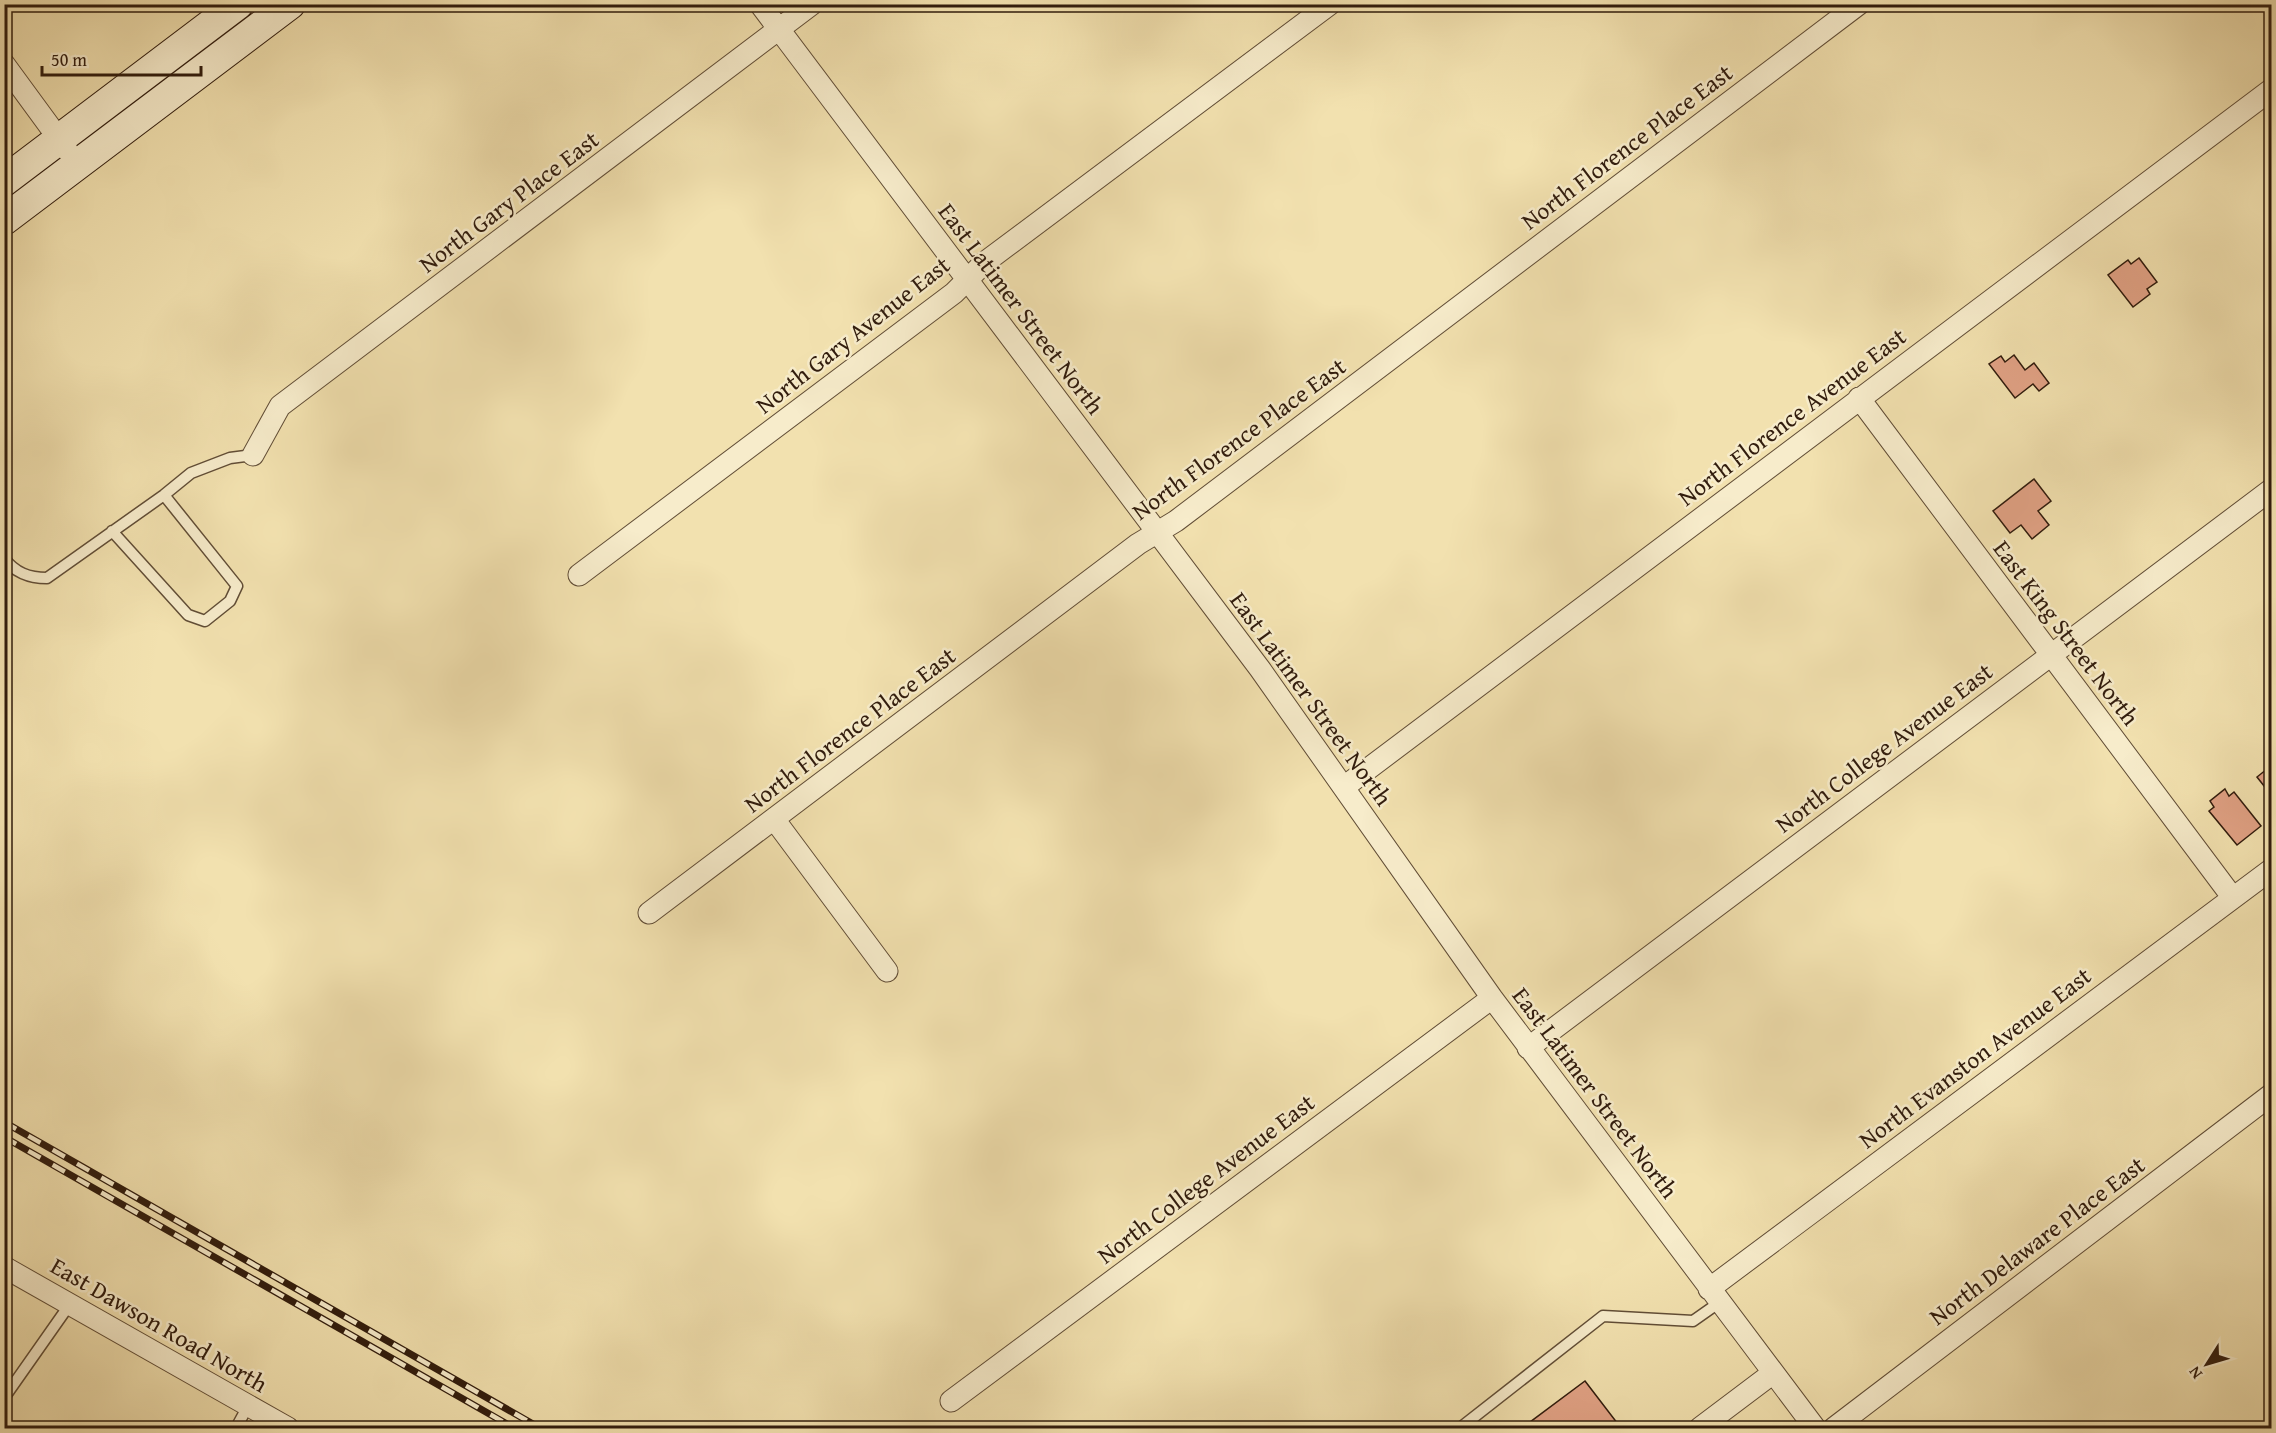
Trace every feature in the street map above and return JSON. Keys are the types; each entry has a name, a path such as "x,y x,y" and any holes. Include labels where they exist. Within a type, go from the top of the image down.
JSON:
{"main road":[{"path":"4,181 238,4"},
{"path":"4,220 290,4"}],"street":[{"name":"North Gary Place East","path":"253,455 280,406 812,4"},
{"name":"North Gary Avenue East","path":"579,575 944,300 984,263 1330,4"},
{"name":"North Florence Place East","path":"649,914 1138,544 1176,521 1858,4"},
{"name":"East Latimer Street North","path":"761,5 1260,669 1528,1048 1815,1428"},
{"path":"4,64 78,165"},
{"name":"North Florence Avenue East","path":"1344,787 2271,89"},
{"name":"East King Street North","path":"1858,398 2233,898"},
{"name":"North College Avenue East","path":"1528,1048 2271,489"},
{"path":"774,819 887,971"},
{"name":"North Evanston Avenue East","path":"1714,1295 2271,869"},
{"name":"North College Avenue East","path":"951,1401 1492,998"},
{"name":"North Delaware Place East","path":"1834,1428 2271,1094"},
{"name":"East Dawson Road North","path":"4,1266 288,1428"},
{"path":"1700,1428 1773,1373"}],"lane":[{"path":"4,558 12,568 20,572 34,578 47,578 191,474 230,458 253,455"},
{"path":"112,531 188,615 205,621 230,601 237,586 164,495"},
{"path":"1460,1428 1603,1316 1693,1321 1714,1295"},
{"path":"4,1398 70,1304"},
{"path":"236,1428 248,1406"}],"building":[{"path":"2139,258 2157,282 2147,289 2150,294 2133,307 2108,275 2128,260 2131,264"},
{"path":"2014,355 2025,370 2034,363 2049,383 2039,391 2033,384 2015,398 1989,364 2001,356 2005,362"},
{"path":"2034,479 2051,501 2038,511 2049,525 2032,539 2021,525 2010,533 1993,511"},
{"path":"2272,765 2272,796 2257,777"},
{"path":"2225,789 2229,796 2234,792 2261,826 2237,845 2209,811 2214,807 2210,801"},
{"path":"1585,1381 1621,1428 1522,1428"}],"railway":[{"path":"4,1122 540,1428"},
{"path":"4,1137 514,1428"}]}
